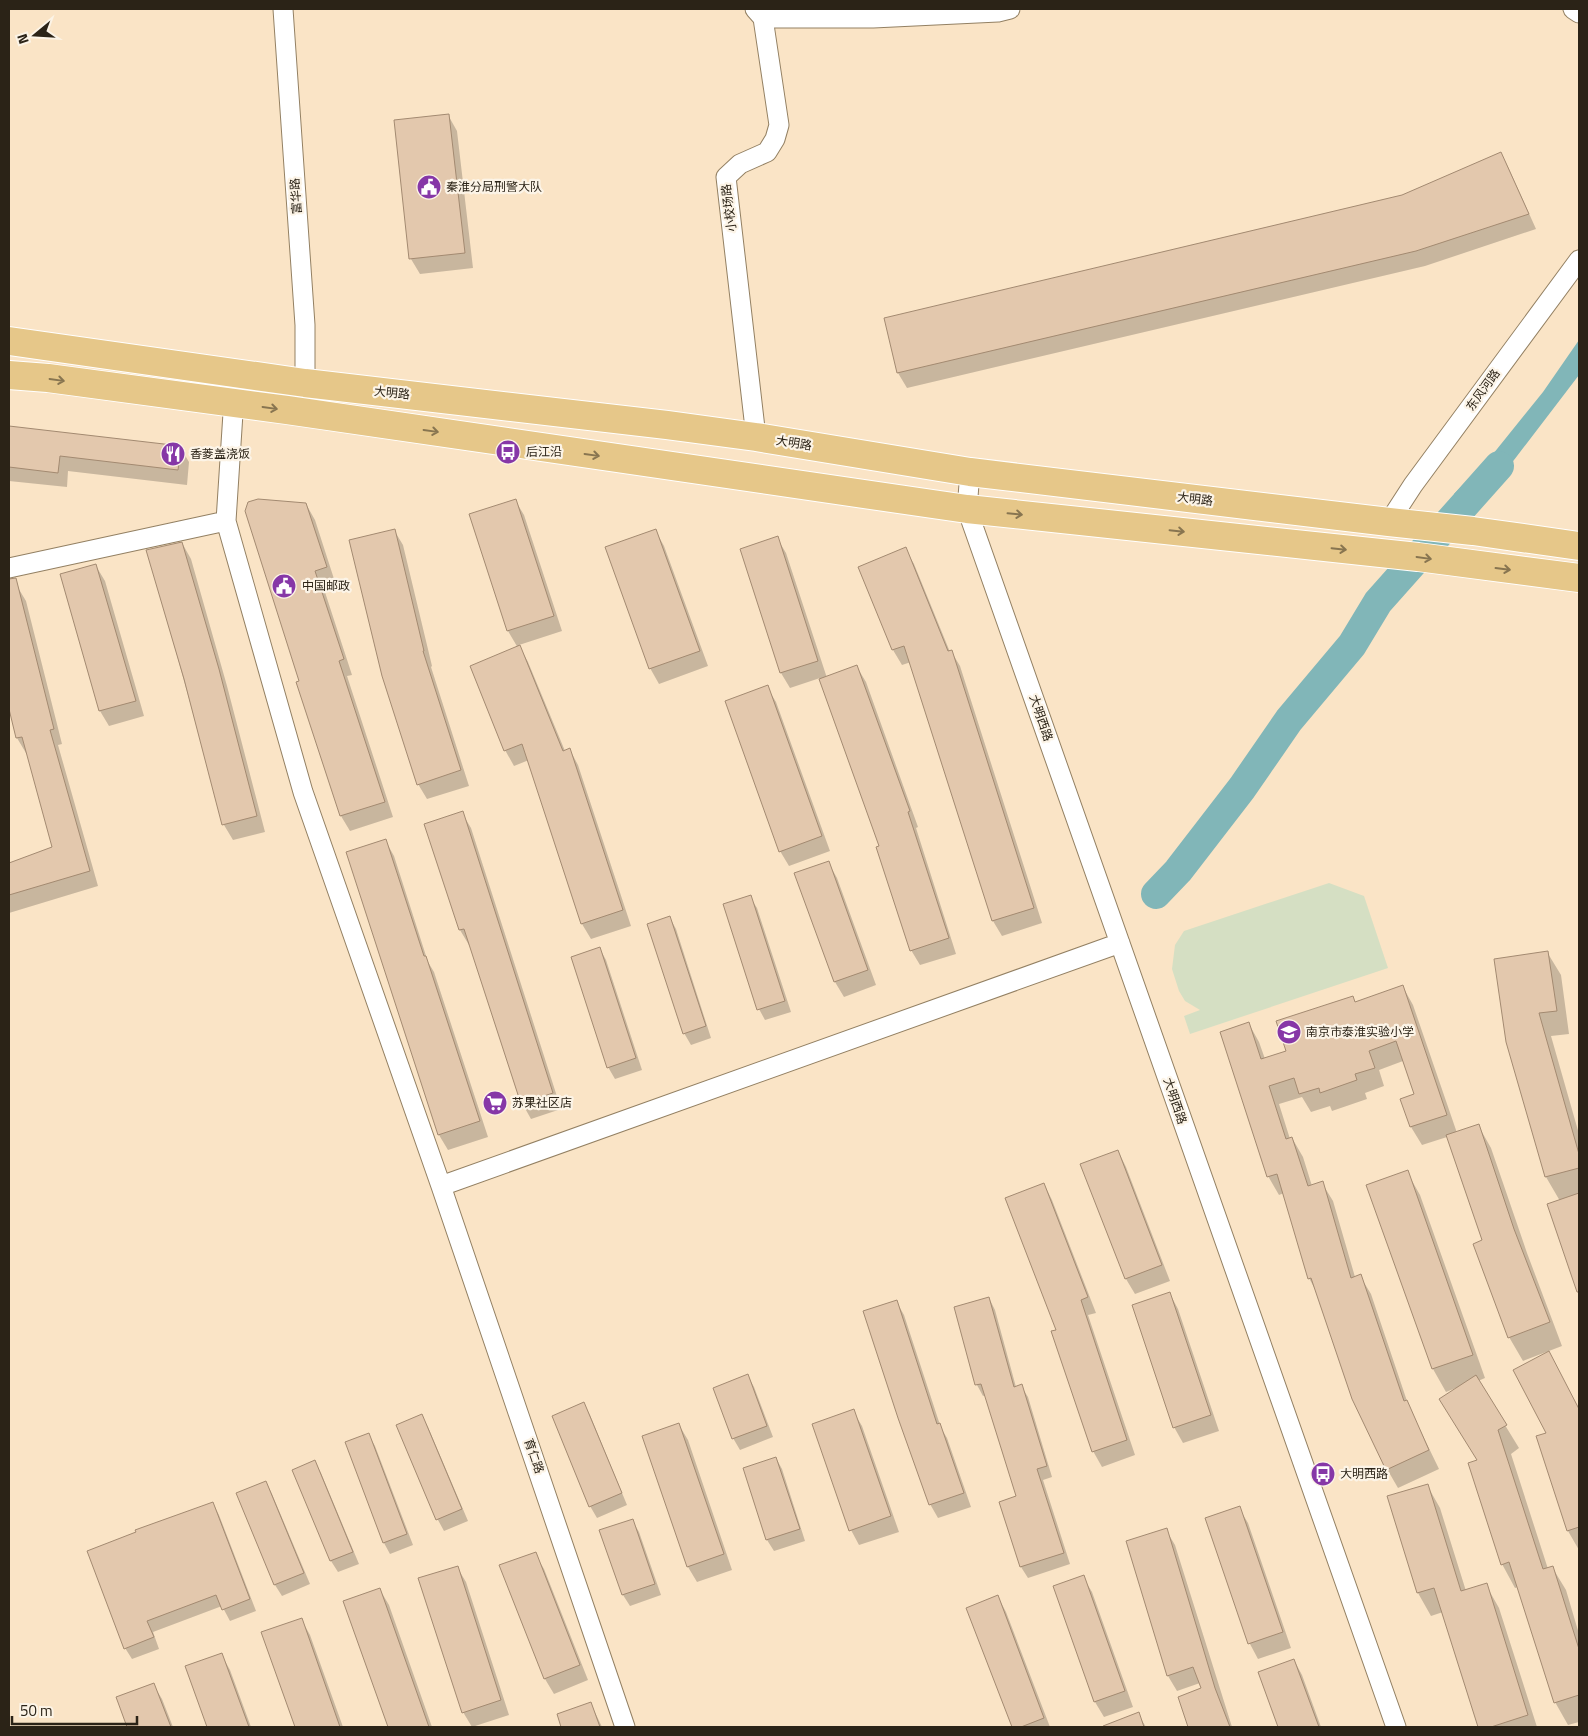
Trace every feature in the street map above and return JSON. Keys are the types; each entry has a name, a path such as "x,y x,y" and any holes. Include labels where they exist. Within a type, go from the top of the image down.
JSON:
{"main road":[{"path":"9,341 305,384 667,425 756,437 970,472 1473,531 1579,546"},
{"path":"9,375 48,378 231,403 967,509 1394,555 1579,578"}],"street":[{"name":"富华路","path":"283,9 305,325 305,384"},
{"path":"759,13 872,18 998,12 1010,9"},
{"path":"1573,9 1579,13"},
{"name":"小校场路","path":"756,437 726,177 740,164 766,152 775,139 779,125 759,13"},
{"name":"东风河路","path":"1402,524 1419,476 1579,260"},
{"name":"育仁路","path":"231,403 233,413 226,521 303,792 442,1186 625,1727"},
{"name":"大明西路","path":"970,472 967,509 1396,1727"},
{"path":"9,568 226,521"},
{"path":"442,1186 1120,943"}],"green space":[{"path":"1329,883 1364,896 1388,968 1190,1034 1184,1016 1200,1010 1185,1001 1179,991 1172,969 1175,945 1184,931"}],"water":[{"path":"1579,340 1579,375 1501,477 1477,494 1460,498 1454,494 1489,459 1543,392"}],"building":[{"name":"秦淮分局刑警大队","path":"449,114 465,253 409,259 394,120"},
{"path":"1501,152 1529,214 1416,251 897,373 884,318 1402,195"},
{"path":"9,426 181,446 178,470 60,456 58,473 9,467"},
{"path":"258,499 306,503 327,567 315,571 344,659 339,661 385,802 340,816 296,682 299,681 245,511 248,502"},
{"path":"516,499 554,616 507,631 469,514"},
{"path":"395,529 423,651 461,770 417,785 382,676 349,540"},
{"path":"656,529 700,651 649,669 605,547"},
{"path":"778,536 818,661 780,673 740,549"},
{"path":"182,542 219,669 257,816 222,825 184,679 146,550"},
{"path":"906,547 948,651 952,650 1034,908 992,921 904,646 892,650 858,567"},
{"path":"96,564 136,701 99,711 60,574"},
{"path":"16,578 54,729 50,730 90,871 9,895 9,863 52,847 22,737 16,738 9,709 9,579"},
{"path":"520,645 563,751 570,748 623,910 581,924 522,744 504,751 470,666"},
{"path":"857,665 910,811 908,812 949,938 910,951 876,847 879,846 819,679"},
{"path":"768,685 822,836 779,852 725,701"},
{"path":"463,811 553,1093 521,1104 464,929 459,930 424,824"},
{"path":"386,839 480,1121 438,1135 346,852"},
{"path":"829,861 868,970 834,982 794,873"},
{"path":"751,895 785,1001 757,1010 723,904"},
{"path":"670,916 706,1026 683,1034 647,924"},
{"path":"600,947 636,1058 607,1068 571,957"},
{"path":"1548,951 1557,1011 1539,1013 1579,1154 1579,1168 1545,1177 1506,1042 1494,959"},
{"path":"1403,985 1447,1115 1410,1127 1400,1099 1414,1094 1396,1041 1369,1051 1375,1068 1355,1074 1357,1080 1320,1093 1319,1088 1299,1094 1294,1078 1269,1086 1286,1139 1292,1137 1308,1186 1323,1181 1351,1278 1361,1274 1404,1401 1407,1400 1429,1450 1386,1470 1352,1399 1311,1278 1308,1279 1277,1174 1267,1177 1220,1032 1249,1022 1261,1059 1286,1051 1276,1021 1353,996 1355,1002"},
{"path":"1479,1124 1514,1229 1550,1322 1508,1338 1473,1244 1482,1240 1446,1135"},
{"path":"1118,1150 1162,1265 1125,1279 1080,1164"},
{"path":"1408,1170 1473,1355 1432,1369 1366,1185"},
{"path":"1044,1183 1088,1297 1081,1300 1127,1440 1092,1452 1051,1331 1056,1330 1005,1198"},
{"path":"1579,1193 1579,1292 1577,1292 1547,1204"},
{"path":"1170,1292 1211,1415 1173,1428 1132,1305"},
{"path":"989,1297 1014,1387 1022,1384 1047,1466 1037,1469 1064,1553 1020,1567 999,1502 1016,1496 981,1384 975,1385 954,1307"},
{"path":"897,1300 937,1424 940,1423 964,1493 929,1505 863,1311"},
{"path":"1549,1351 1579,1409 1579,1527 1567,1531 1536,1436 1546,1433 1513,1370"},
{"path":"748,1374 767,1426 732,1439 713,1388"},
{"path":"1476,1375 1507,1425 1498,1430 1543,1569 1553,1566 1579,1649 1579,1695 1554,1703 1509,1562 1501,1565 1468,1463 1477,1460 1439,1399"},
{"path":"584,1402 622,1493 589,1507 552,1416"},
{"path":"854,1409 891,1516 849,1531 812,1424"},
{"path":"422,1414 462,1509 436,1520 396,1425"},
{"path":"679,1423 724,1554 687,1567 642,1436"},
{"path":"369,1433 407,1534 383,1543 345,1442"},
{"path":"776,1457 800,1529 766,1540 743,1468"},
{"path":"315,1460 353,1552 330,1561 292,1470"},
{"path":"266,1481 304,1573 274,1585 236,1493"},
{"path":"1428,1484 1461,1591 1487,1583 1528,1715 1491,1727 1478,1727 1434,1588 1417,1593 1387,1496"},
{"path":"213,1502 250,1599 222,1610 216,1595 147,1621 154,1637 124,1649 87,1551 136,1532 135,1530"},
{"path":"1240,1506 1283,1632 1248,1644 1205,1518"},
{"path":"633,1519 655,1584 622,1595 599,1530"},
{"path":"1167,1528 1215,1688 1230,1727 1188,1727 1178,1697 1201,1688 1193,1667 1167,1676 1126,1541"},
{"path":"536,1552 580,1665 544,1679 499,1565"},
{"path":"458,1566 501,1700 462,1713 418,1578"},
{"path":"1084,1575 1125,1691 1094,1702 1053,1586"},
{"path":"380,1588 429,1727 388,1727 343,1601"},
{"path":"998,1595 1044,1718 1021,1727 1012,1727 966,1608"},
{"path":"302,1618 340,1727 295,1727 261,1632"},
{"path":"222,1653 249,1727 207,1727 185,1666"},
{"path":"1294,1659 1319,1727 1278,1727 1258,1672"},
{"path":"154,1683 171,1727 127,1727 116,1697"},
{"path":"591,1702 600,1727 561,1727 557,1714"},
{"path":"1139,1712 1144,1727 1103,1727 1103,1726"}],"waterway":[{"path":"1156,894 1178,871 1242,788 1289,720 1352,645 1378,602 1499,466"}],"place":[{"name":"秦淮分局刑警大队","path":"429,187"},
{"name":"后江沿","path":"508,452"},
{"name":"香菱盖浇饭","path":"173,454"},
{"name":"中国邮政","path":"284,586"},
{"name":"南京市泰淮实验小学","path":"1289,1032"},
{"name":"苏果社区店","path":"495,1103"},
{"name":"大明西路","path":"1323,1474"}]}
